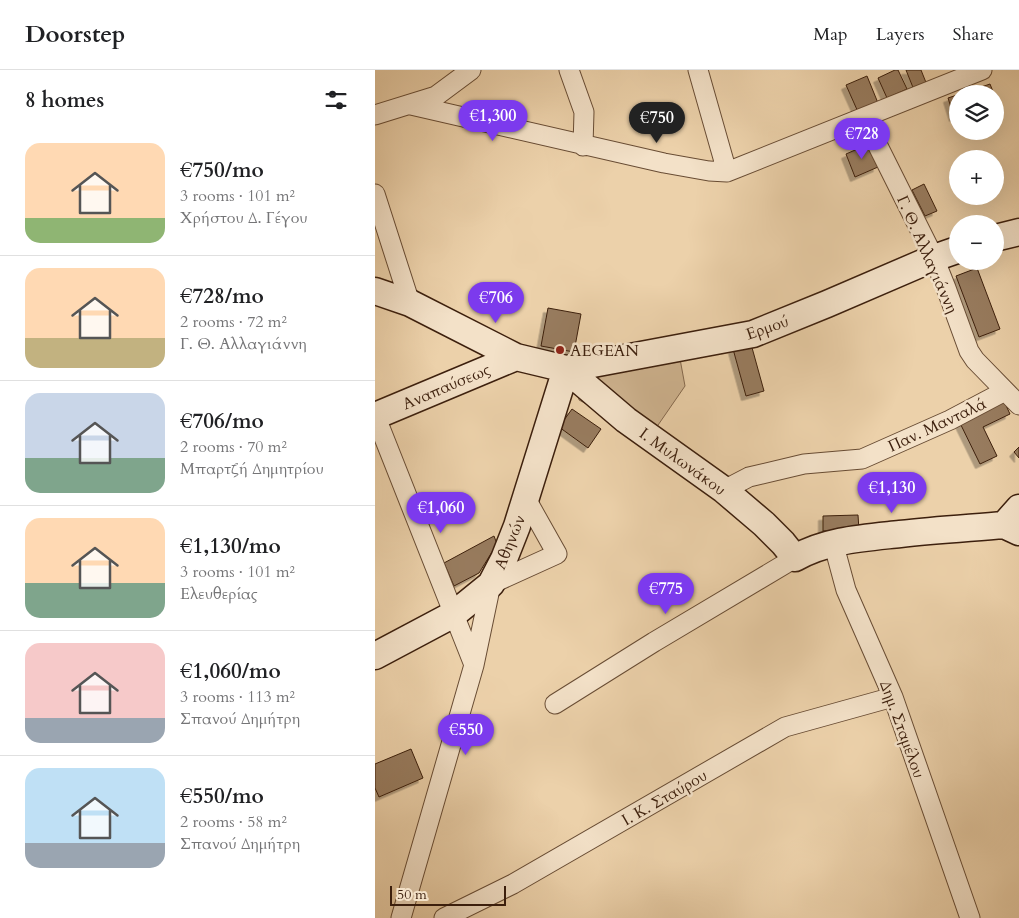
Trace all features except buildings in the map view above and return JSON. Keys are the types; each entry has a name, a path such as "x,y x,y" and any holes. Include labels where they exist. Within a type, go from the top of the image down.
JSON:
{"main road":[{"path":"1004,236 1019,232"},
{"name":"Ερμού","path":"566,369 753,334 946,254"},
{"path":"375,291 410,303 516,357 566,369"},
{"name":"Αναπαύσεως","path":"375,416 516,357"},
{"name":"Ι. Μυλωνάκου","path":"566,369 627,420 724,490 764,524 795,558"},
{"name":"Αθηνών","path":"375,656 454,614 491,584 512,542 566,369"},
{"path":"795,558 810,549 833,542 1014,522"}],"street":[{"path":"375,115 411,105 443,91 471,70"},
{"path":"569,70 584,112 583,146"},
{"path":"698,70 727,172"},
{"path":"411,105 583,146 664,163 709,171 727,172 982,70"},
{"name":"Γ. Θ. Αλλαγιάννη","path":"864,118 946,254 946,288 969,351 975,360 1019,406"},
{"path":"375,194 410,303"},
{"name":"Παν. Μανταλά","path":"724,490 749,477 804,464 862,459 950,420 1005,391"},
{"path":"375,416 474,665"},
{"path":"401,918 474,665 491,584 557,554 525,497"},
{"name":"Δημ. Σταμέλου","path":"833,542 846,590 893,697 970,918"},
{"path":"555,704 654,642 795,558"},
{"name":"Ι. Κ. Σταύρου","path":"444,918 520,880 785,727 893,697"}],"shaded area":[{"path":"678,348 685,386 656,428 656,440 579,400 576,367"}],"place":[{"name":"AEGEAN","path":"560,350"}]}
